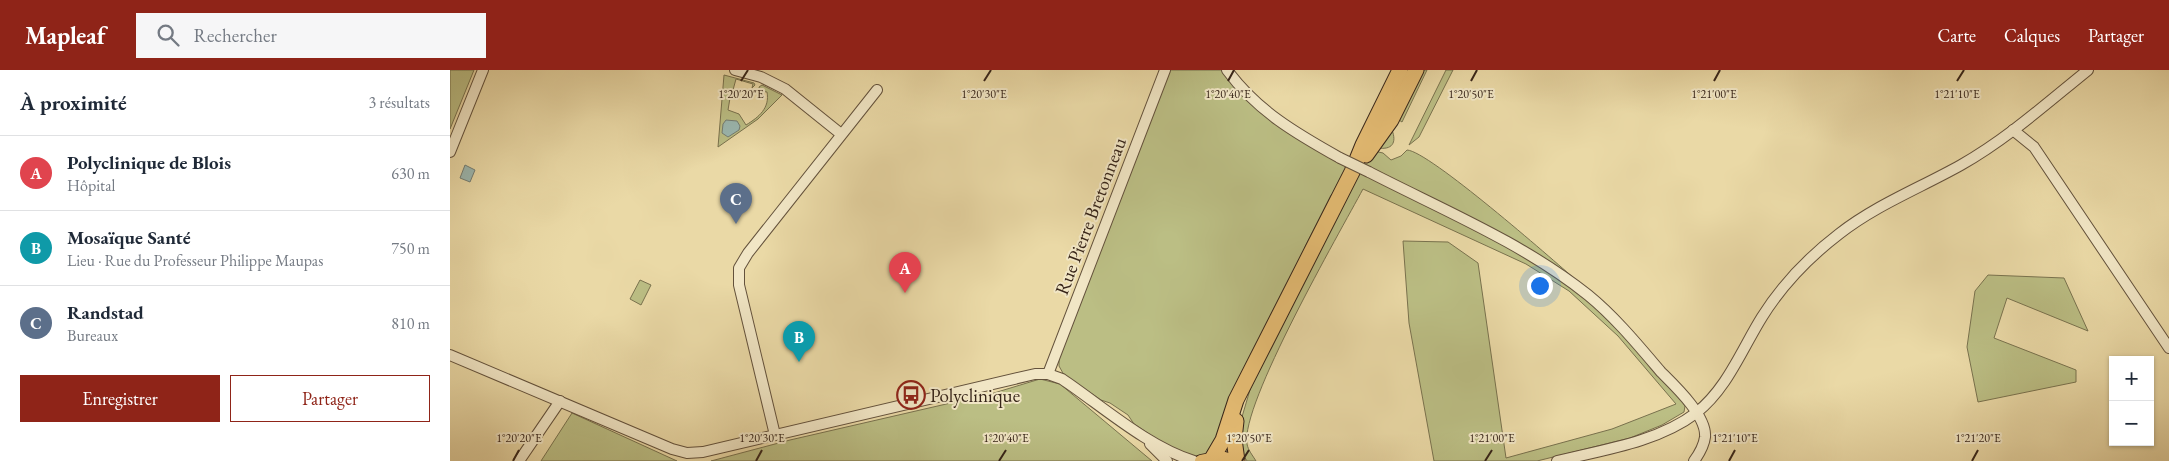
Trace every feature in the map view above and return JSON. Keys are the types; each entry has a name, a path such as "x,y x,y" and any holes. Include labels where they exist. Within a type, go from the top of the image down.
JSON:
{"highway":[{"path":"1207,459 1220,447 1236,400 1352,172 1363,145 1400,70"},
{"path":"1352,172 1391,120 1416,70"},
{"path":"1236,461 1234,431 1248,378"}],"main road":[{"path":"1207,459 1222,457 1236,461"}],"street":[{"path":"450,152 483,70"},
{"path":"735,70 771,81 796,97 842,134"},
{"name":"Rue Pierre Bretonneau","path":"1048,374 1165,70"},
{"path":"1227,70 1245,92 1266,112 1292,131 1340,158 1512,245 1572,283 1604,310 1696,412 1705,436 1694,461"},
{"path":"1557,461 1600,451 1652,435 1675,425 1696,412 1726,378 1773,301 1816,253 1860,218 1960,166 2013,130 2088,70"},
{"path":"774,435 739,285 739,268 748,253 877,90"},
{"path":"2013,130 2028,140 2034,147 2169,348"},
{"path":"450,355 680,452 703,452 1035,374 1048,374 1062,379 1143,436 1176,455 1194,461"},
{"path":"520,461 560,401"},
{"path":"1143,436 1167,461"}],"green space":[{"path":"450,70 474,70 450,129"},
{"path":"1170,70 1224,70 1260,111 1288,133 1350,166 1342,184 1331,195 1305,247 1300,265 1210,453 1198,456 1190,456 1166,445 1134,424 1128,415 1110,403 1101,400 1064,375 1059,366 1059,356"},
{"path":"1423,70 1427,70 1402,122 1399,120"},
{"path":"1446,70 1453,70 1419,137 1409,145"},
{"path":"724,75 754,83 755,85 752,88 753,84 736,79 733,90 737,93 731,92 728,110 739,114 746,125 762,112 767,103 767,92 760,91 759,87 762,85 782,95 758,119 718,147"},
{"path":"1392,130 1394,139 1392,145 1387,148 1378,148"},
{"path":"1407,150 1420,155 1464,186 1576,280 1363,165 1374,151 1383,153 1391,160 1401,156"},
{"path":"1360,171 1518,251 1595,304 1681,399 1685,406 1684,412 1662,425 1630,438 1537,461 1434,461 1409,323 1403,241 1448,242 1478,263 1506,458 1612,429 1676,404 1618,336 1569,291 1526,264 1363,189 1314,278 1259,394 1249,424 1247,444 1249,451 1256,461 1247,461 1241,451 1239,427 1252,383"},
{"path":"1988,275 2064,278 2088,331 2007,298 1994,338 2076,370 2076,382 1978,402 1967,347 1975,291"},
{"path":"640,280 651,285 641,305 630,299"},
{"path":"1040,379 1060,384 1152,461 711,461 790,440 994,393"},
{"path":"572,413 677,461 541,461"}],"water":[{"path":"726,120 737,121 740,126 739,130 728,137 722,133 723,124"},
{"path":"465,165 475,170 470,182 460,178"}],"place":[{"name":"Randstad","path":"736,224"},
{"name":"Polyclinique de Blois","path":"905,293"},
{"name":"Mosaïque Santé","path":"799,362"},
{"name":"Polyclinique","path":"911,395"}]}
